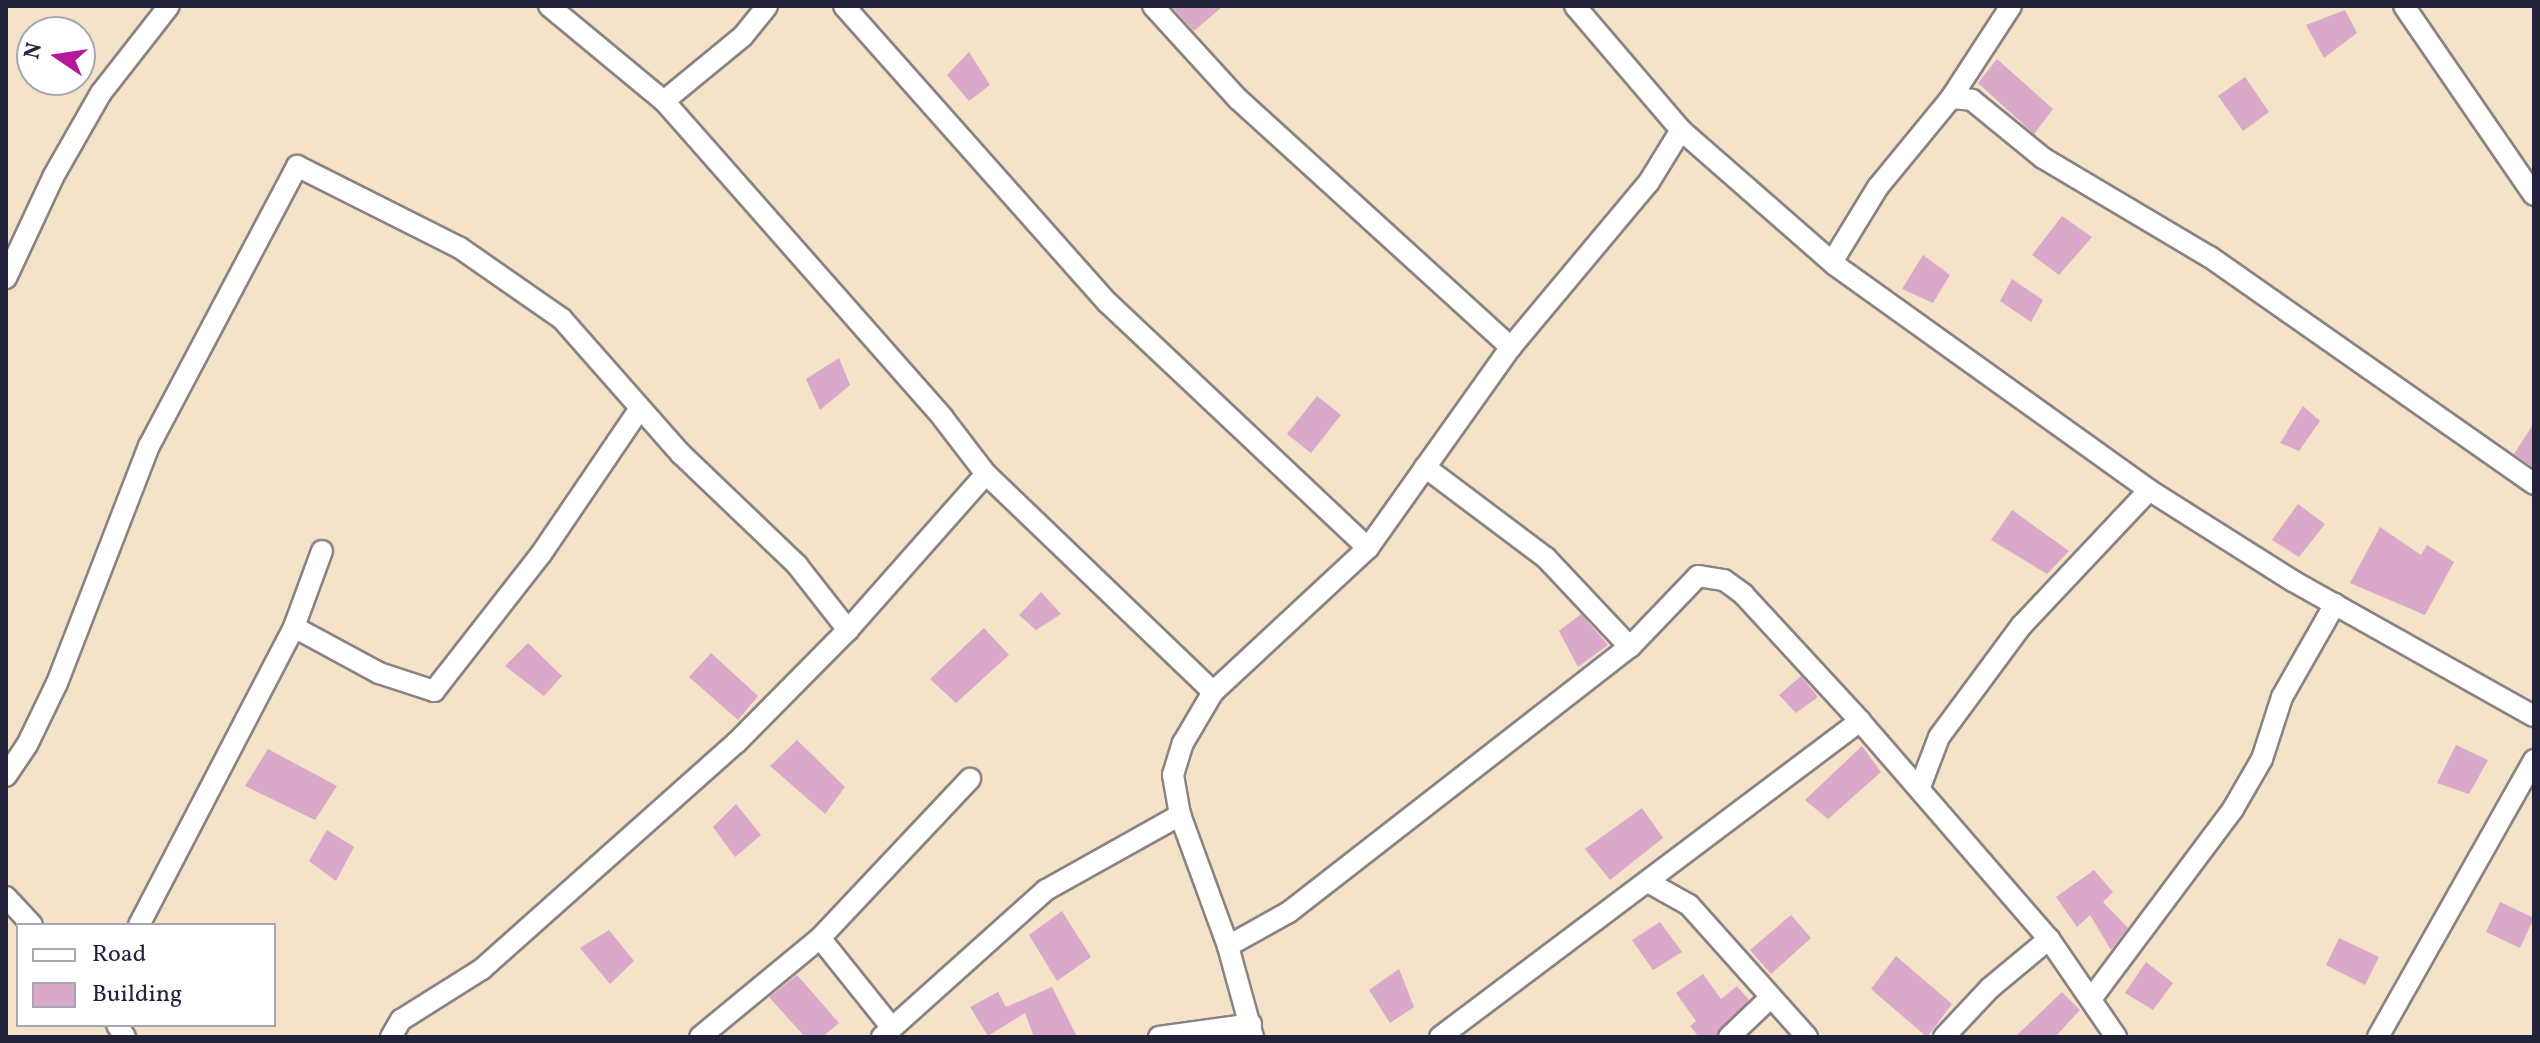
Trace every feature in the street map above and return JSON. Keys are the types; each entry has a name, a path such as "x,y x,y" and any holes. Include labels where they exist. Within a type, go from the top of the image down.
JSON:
{"street":[{"path":"6,278 53,177 101,93 169,6"},
{"path":"549,6 664,101 943,418 986,474 1213,692"},
{"path":"664,101 743,36 767,6"},
{"path":"844,6 1108,303 1368,548"},
{"path":"1153,6 1238,99 1511,347"},
{"path":"1575,6 1681,130 1832,262 2149,490 2335,604 2534,716"},
{"path":"1832,262 1878,187 1951,98 2011,6"},
{"path":"2404,6 2534,195"},
{"path":"1951,98 1972,100 2043,158 2210,257 2534,484"},
{"path":"1159,1037 1252,1030 1228,946 1180,815 1173,775 1183,743 1213,692 1368,548 1511,347 1649,182 1681,130"},
{"path":"6,776 27,745 57,683 149,446 297,166 460,248 562,319 639,410 797,565 848,630"},
{"path":"294,627 379,673 434,691 541,554 639,410"},
{"path":"1425,467 1546,558 1630,647"},
{"path":"391,1037 401,1020 482,969 736,743 848,630 986,474"},
{"path":"1920,787 1939,737 2022,625 2149,490"},
{"path":"140,923 294,627 322,551"},
{"path":"1228,946 1289,912 1630,647 1690,580 1710,575 1724,580 1743,594 1920,787 2049,939 2116,1037"},
{"path":"2091,999 2233,809 2262,759 2282,697 2335,604"},
{"path":"1440,1037 1860,721"},
{"path":"2378,1037 2534,760"},
{"path":"700,1037 820,938 970,779"},
{"path":"820,938 887,1033 1046,890 1180,815"},
{"path":"1648,882 1689,905 1807,1037"},
{"path":"6,897 30,923"},
{"path":"1944,1037 1990,988 2049,939"},
{"path":"1729,1037 1770,998"}],"building":[{"path":"1171,6 1223,6 1194,31"},
{"path":"2345,10 2357,33 2324,58 2306,25"},
{"path":"969,52 990,85 969,101 947,75"},
{"path":"1997,59 2053,109 2034,134 1978,83"},
{"path":"2245,77 2269,112 2243,131 2218,96"},
{"path":"2062,216 2092,237 2059,275 2032,255"},
{"path":"1923,255 1950,275 1933,303 1902,289"},
{"path":"2012,279 2043,300 2031,322 2000,301"},
{"path":"839,358 850,385 820,410 806,379"},
{"path":"1317,396 1341,415 1311,453 1287,434"},
{"path":"2303,406 2320,421 2299,451 2280,443"},
{"path":"2534,423 2534,468 2514,454"},
{"path":"2298,504 2325,524 2299,557 2272,540"},
{"path":"2012,510 2069,551 2047,574 1991,540"},
{"path":"2380,527 2421,555 2427,545 2454,562 2425,615 2350,583"},
{"path":"1041,592 1061,614 1036,630 1019,615"},
{"path":"1581,614 1608,645 1578,667 1559,631"},
{"path":"984,628 1009,655 956,703 930,679"},
{"path":"528,643 562,676 544,696 505,666"},
{"path":"711,653 758,696 738,720 689,677"},
{"path":"1801,676 1818,697 1796,713 1779,695"},
{"path":"797,740 845,787 825,814 770,766"},
{"path":"2456,745 2488,760 2469,794 2437,783"},
{"path":"1862,746 1881,772 1828,819 1805,800"},
{"path":"268,749 337,786 315,820 245,786"},
{"path":"736,804 761,835 735,857 713,827"},
{"path":"1642,808 1663,838 1610,880 1585,849"},
{"path":"327,830 354,847 336,881 309,861"},
{"path":"2094,870 2113,892 2103,902 2128,928 2111,950 2090,915 2077,927 2056,897"},
{"path":"2500,902 2534,918 2520,948 2486,932"},
{"path":"1062,911 1091,957 1057,981 1029,935"},
{"path":"1791,915 1811,938 1771,974 1750,950"},
{"path":"1660,922 1682,952 1653,970 1632,940"},
{"path":"609,930 634,961 610,984 580,948"},
{"path":"2339,938 2379,957 2365,985 2326,965"},
{"path":"1896,956 1952,1004 1927,1037 1871,989"},
{"path":"2146,962 2173,983 2153,1010 2125,993"},
{"path":"1399,969 1414,1007 1390,1023 1369,990"},
{"path":"1703,974 1721,999 1737,986 1749,1000 1715,1037 1699,1037 1690,1026 1696,1021 1676,993"},
{"path":"797,975 839,1023 822,1037 805,1037 769,997"},
{"path":"1052,987 1077,1037 1034,1037 1025,1013 988,1036 970,1007 998,992 1006,1007"},
{"path":"2062,992 2080,1010 2055,1037 2015,1037"}]}
